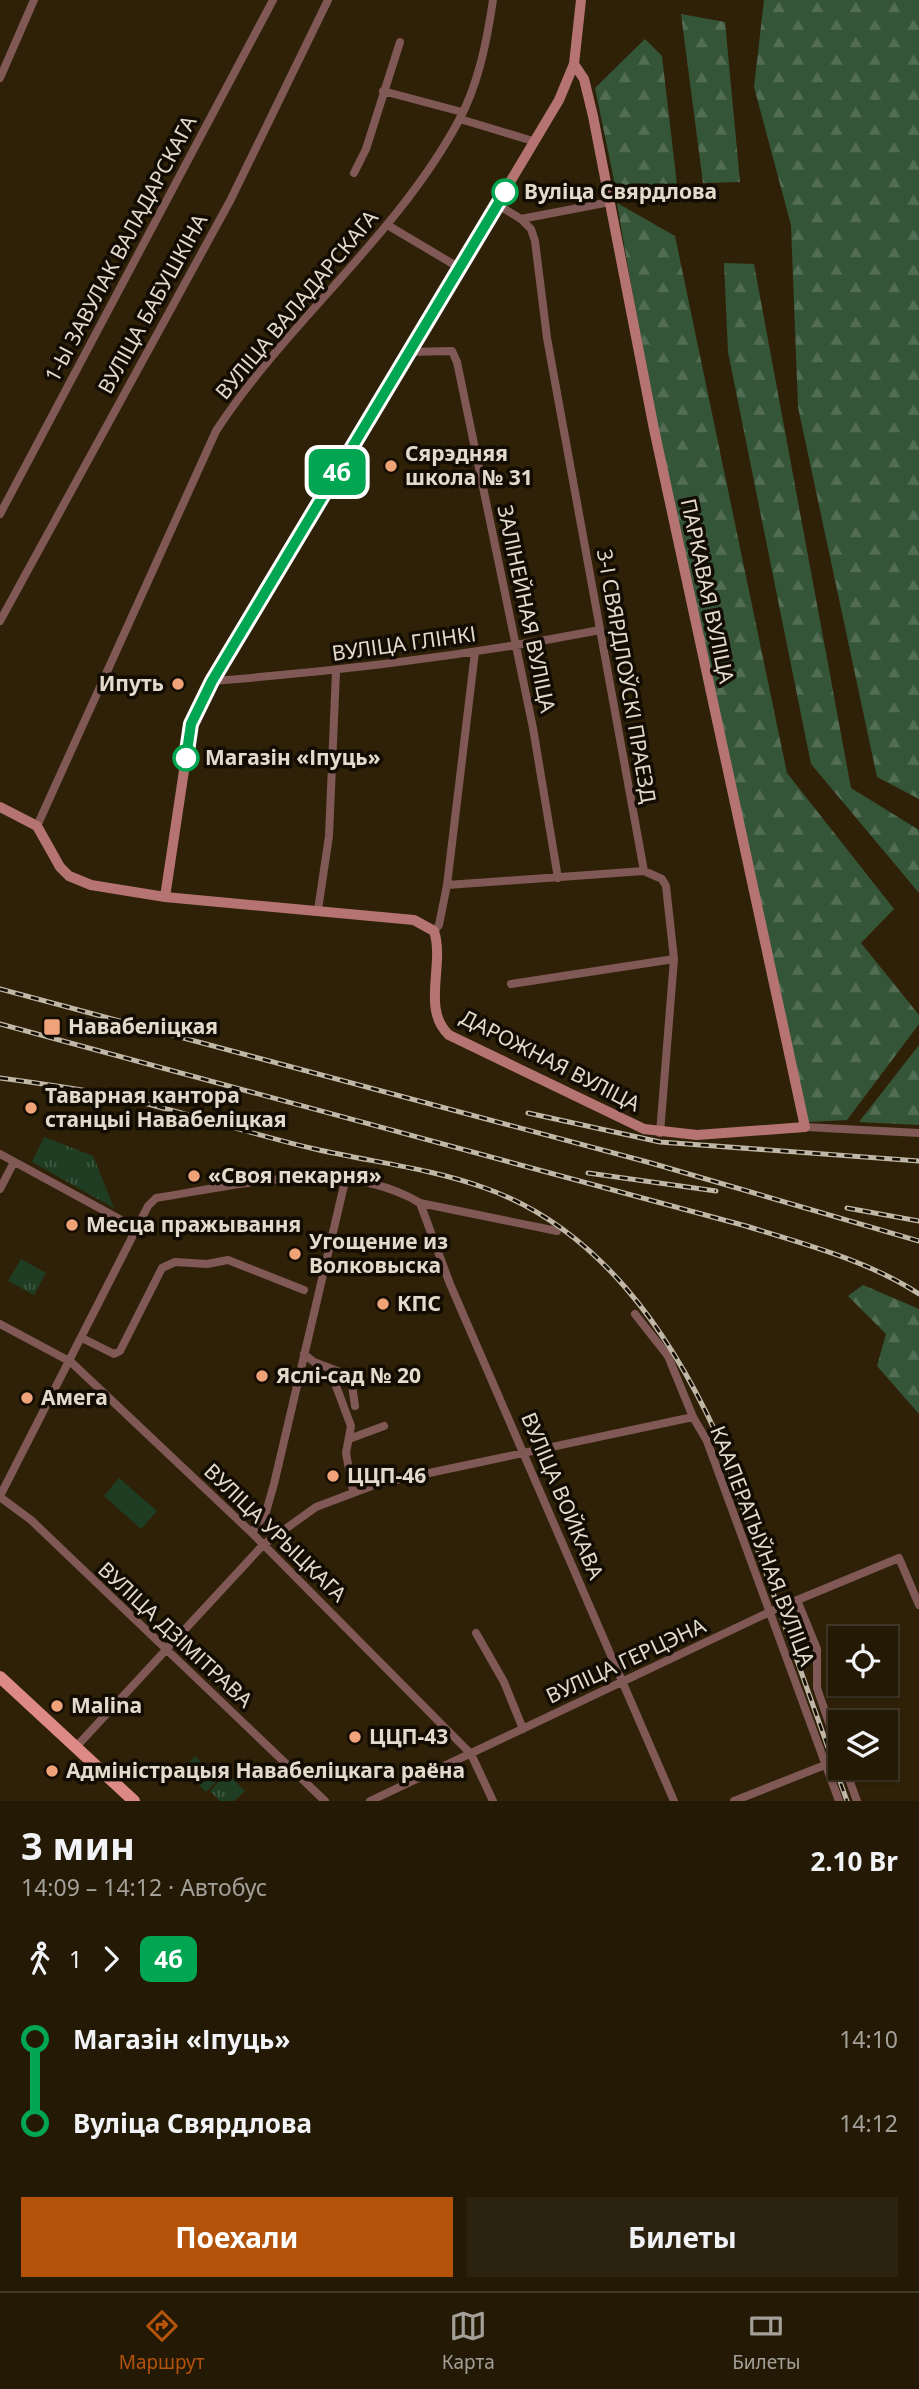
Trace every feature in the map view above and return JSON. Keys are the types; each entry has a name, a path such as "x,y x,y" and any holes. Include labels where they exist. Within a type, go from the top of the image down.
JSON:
{"main road":[{"path":"0,1677 134,1801"}],"street":[{"path":"0,78 34,0"},
{"name":"1-Ы ЗАВУЛАК ВАЛАДАРСКАГА","path":"0,514 273,0"},
{"name":"ВУЛІЦА БАБУШКІНА","path":"1,618 230,201 328,0"},
{"name":"ВУЛІЦА ВАЛАДАРСКАГА","path":"37,826 216,431 236,401 311,311 389,226 461,115 486,46 493,0"},
{"path":"165,897 191,724 212,681 559,100 575,64 580,0"},
{"path":"354,173 366,149 400,42"},
{"name":"ПАРКАВАЯ ВУЛІЦА","path":"575,64 584,79 590,103 717,729 805,1127"},
{"path":"383,91 533,141"},
{"path":"498,205 521,219 610,202"},
{"name":"3-І СВЯРДЛОЎСКІ ПРАЕЗД","path":"521,219 531,229 535,242 547,338 644,871"},
{"path":"389,226 458,267"},
{"name":"ЗАЛІНЕЙНАЯ ВУЛІЦА","path":"409,352 452,351 456,356 533,728 558,878"},
{"name":"ВУЛІЦА ГЛІНКІ","path":"212,681 336,672 515,646 600,630"},
{"path":"0,807 37,826 60,867 69,876 91,885 165,897 414,920 434,931 439,925 447,886 475,652"},
{"path":"318,910 329,836 336,672"},
{"path":"447,886 644,871 662,880 666,886 674,959 660,1133"},
{"name":"ДАРОЖНАЯ ВУЛІЦА","path":"434,931 438,942 435,1018 449,1035 621,1121 660,1133 697,1135 805,1127 919,1133"},
{"path":"510,984 674,959"},
{"path":"0,1154 136,1228"},
{"path":"0,1189 14,1162"},
{"path":"0,1496 71,1362 136,1228 148,1206 156,1198 292,1176 345,1181 401,1192 420,1203 557,1231"},
{"path":"252,1533 266,1513 345,1181"},
{"name":"ВУЛІЦА ВОЙКАВА","path":"420,1203 450,1284 674,1801"},
{"path":"82,1338 117,1354 162,1268 175,1262 207,1264 228,1260 304,1290"},
{"name":"КААПЕРАТЫЎНАЯ ВУЛІЦА","path":"635,1314 668,1356 693,1417 707,1441 839,1801"},
{"name":"ВУЛІЦА УРЫЦКАГА","path":"0,1324 71,1362 252,1533 471,1754 493,1801"},
{"path":"304,1354 314,1362 351,1378 355,1406"},
{"path":"340,1373 336,1386 351,1426 346,1453 353,1491"},
{"path":"76,1747 263,1545 316,1507 353,1491 524,1451 693,1417"},
{"path":"349,1438 384,1426"},
{"name":"ВУЛІЦА ДЗІМІТРАВА","path":"0,1496 31,1520 89,1579 168,1650 325,1801"},
{"name":"ВУЛІЦА ГЕРЦЭНА","path":"370,1801 770,1612 899,1558 919,1605"},
{"path":"797,1600 817,1649 817,1688 828,1720"},
{"path":"476,1633 504,1682 523,1729"},
{"path":"734,1801 757,1797 825,1765"},
{"path":"849,1780 857,1801"}],"green space":[{"path":"764,0 919,0 919,799 877,777 798,407 791,225 754,87"},
{"path":"681,14 725,22 740,182 703,183"},
{"path":"645,39 662,56 677,185 615,185 595,88"},
{"path":"617,203 675,236 787,773 894,909 861,943 919,1015 919,1024 847,1120 808,1122 682,549"},
{"path":"724,263 754,264 851,788 919,830 919,893 811,764 728,352"},
{"path":"919,1045 919,1125 859,1122"},
{"path":"44,1137 93,1156 114,1208 32,1162"},
{"path":"21,1259 46,1273 34,1295 8,1281"},
{"path":"863,1285 919,1309 919,1414 877,1366 886,1334 848,1296"},
{"path":"119,1478 157,1511 141,1529 104,1496"},
{"path":"195,1756 218,1780 206,1792 183,1769"},
{"path":"227,1773 245,1791 234,1801 220,1801 210,1791"}],"railway":[{"path":"0,989 651,1163 919,1241"},
{"path":"0,1024 746,1226 857,1262 919,1294"},
{"path":"0,1078 110,1095 315,1149 464,1181 525,1206 562,1229 595,1256 652,1322 698,1396 717,1435 847,1801"},
{"path":"528,1113 660,1142 919,1161"},
{"path":"588,1173 716,1191"},
{"path":"847,1208 919,1221"}],"bus line":[{"name":"4б","path":"186,758 191,724 212,681 505,192"}],"place":[{"name":"Вуліца Свярдлова","path":"505,192"},
{"name":"Сярэдняя школа № 31","path":"391,466"},
{"name":"Ипуть","path":"178,684"},
{"name":"Магазін «Іпуць»","path":"186,758"},
{"name":"Навабеліцкая","path":"52,1027"},
{"name":"Таварная кантора станцыі Навабеліцкая","path":"31,1108"},
{"name":"«Своя пекарня»","path":"194,1176"},
{"name":"Месца пражывання","path":"72,1225"},
{"name":"Угощение из Волковыска","path":"295,1254"},
{"name":"КПС","path":"383,1304"},
{"name":"Яслі-сад № 20","path":"262,1376"},
{"name":"Амега","path":"27,1398"},
{"name":"ЦЦП-46","path":"333,1476"},
{"name":"Malina","path":"57,1706"},
{"name":"ЦЦП-43","path":"355,1737"},
{"name":"Адміністрацыя Навабеліцкага раёна","path":"52,1771"}]}
